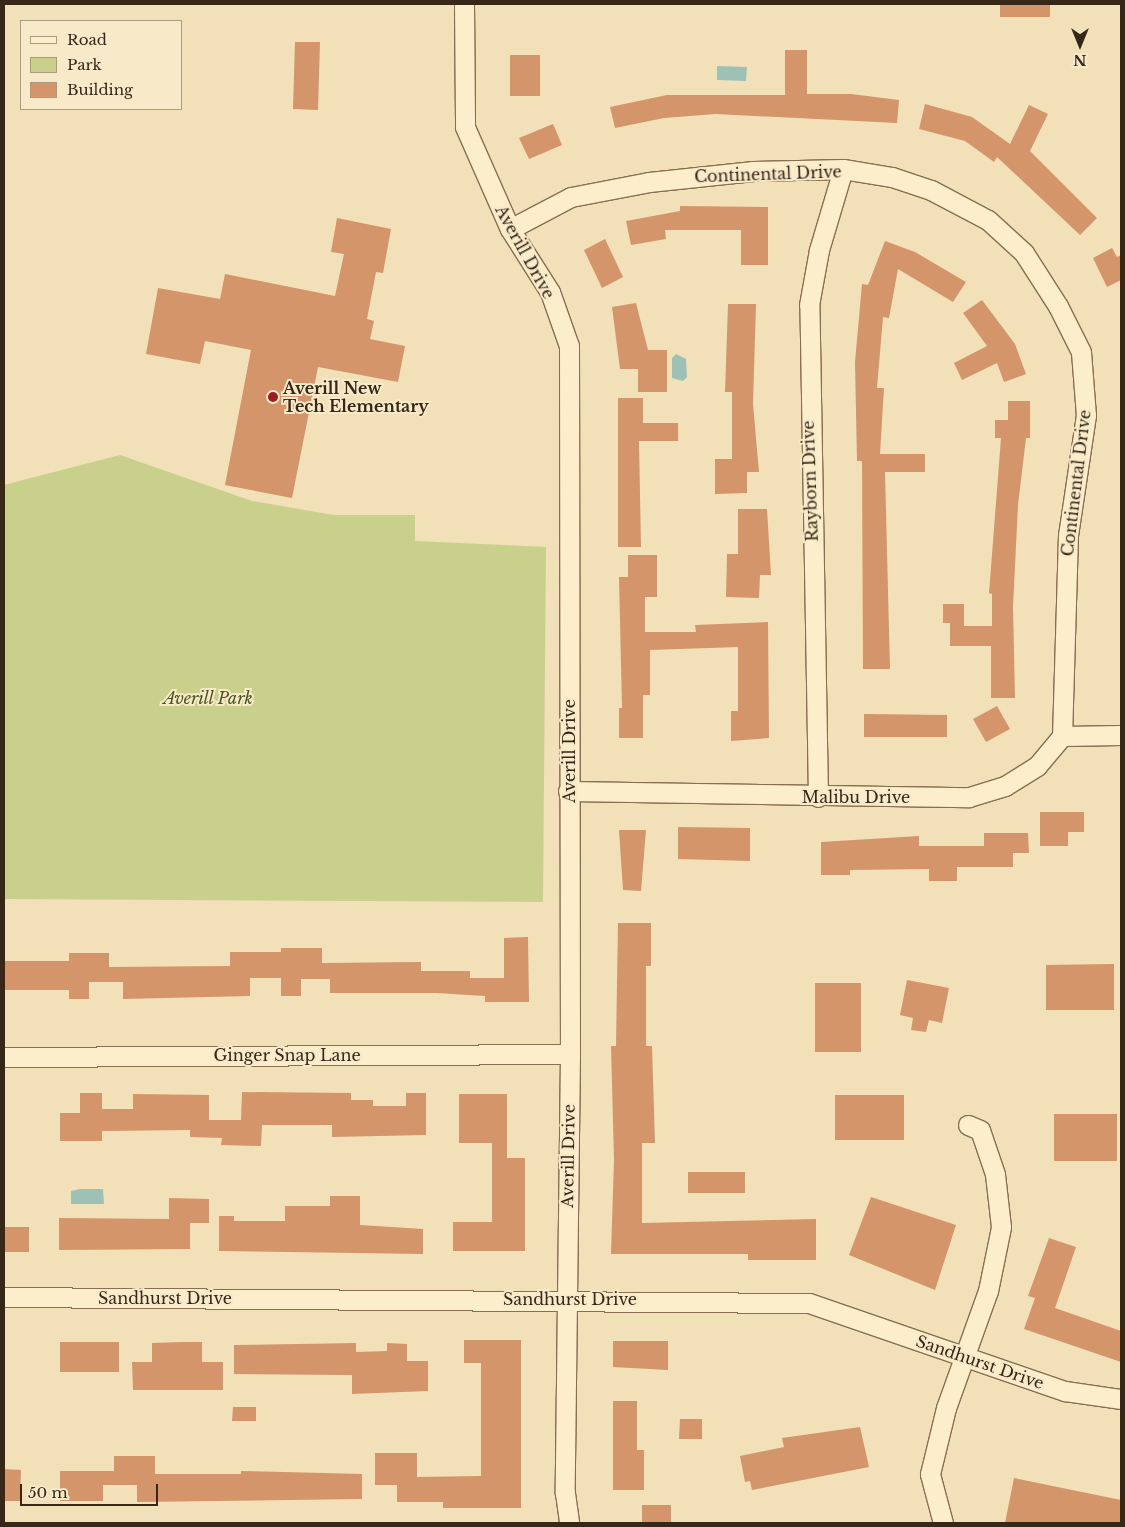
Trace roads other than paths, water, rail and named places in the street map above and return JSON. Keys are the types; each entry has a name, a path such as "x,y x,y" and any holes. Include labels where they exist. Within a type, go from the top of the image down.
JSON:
{"street":[{"name":"Averill Drive","path":"464,4 465,127 510,229 550,292 569,346 568,791 570,1054 565,1493 569,1523"},
{"name":"Continental Drive","path":"510,229 571,197 649,182 753,171 843,169 892,176 930,190 988,220 1024,254 1058,306 1082,352 1086,415 1068,535 1062,736"},
{"name":"Rayborn Drive","path":"818,797 809,305 819,250 843,169"},
{"path":"1062,736 1121,736"},
{"name":"Malibu Drive","path":"568,791 818,797 969,797 1005,786 1037,766 1062,736"},
{"name":"Ginger Snap Lane","path":"4,1056 570,1054"},
{"path":"943,1523 930,1474 946,1408 988,1291 1001,1227 992,1165 980,1130 968,1125"},
{"name":"Sandhurst Drive","path":"4,1297 566,1299 809,1303 964,1358 1065,1391 1121,1399"}],"water":[{"path":"717,66 747,67 746,81 717,80"},
{"path":"676,354 686,359 687,377 683,381 672,378 672,358"},
{"path":"103,1189 104,1204 71,1204 71,1191"}],"place":[{"name":"Averill New Tech Elementary","path":"273,397"}],"park label":[{"name":"Averill Park","path":"208,698"}]}
